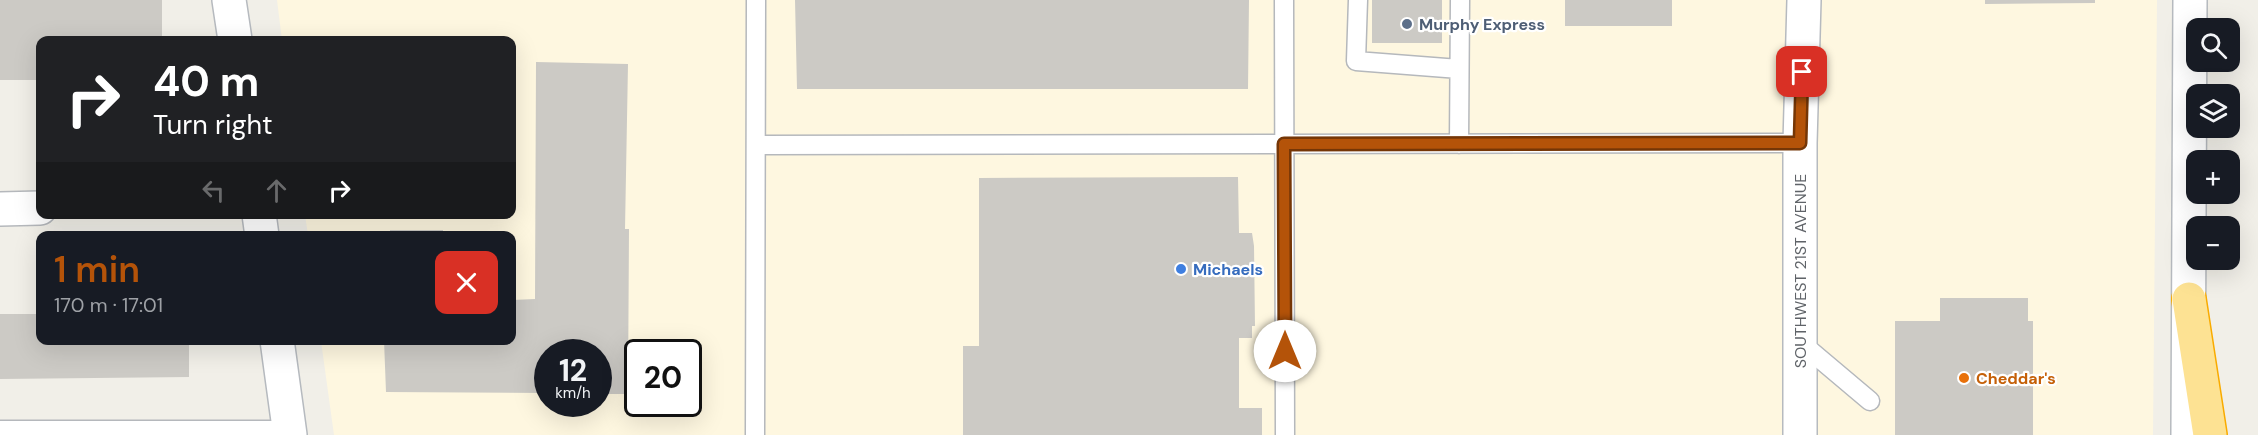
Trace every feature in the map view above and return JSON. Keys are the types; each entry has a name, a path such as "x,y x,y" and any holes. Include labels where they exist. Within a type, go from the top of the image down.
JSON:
{"highway":[{"path":"2189,299 2210,435"}],"street":[{"path":"230,0 234,36"},
{"name":"SOUTHWEST 21ST AVENUE","path":"1800,435 1800,143 1804,0"},
{"path":"2188,435 2190,0"},
{"path":"0,208 36,208"},
{"path":"278,345 290,432"}],"lane":[{"path":"755,435 756,0"},
{"path":"1284,0 1286,435"},
{"path":"1363,3 1356,61 1459,69"},
{"path":"1454,3 1459,69 1459,144"},
{"path":"756,145 1800,143"},
{"path":"1800,342 1870,401"},
{"path":"0,430 290,432"}],"shaded area":[{"path":"277,0 2157,0 2153,435 334,435 322,345 516,345 516,231 307,231 306,219 516,219 516,36 282,36"}],"building":[{"path":"0,0 162,0 162,36 36,36 36,80 0,80"},
{"path":"795,0 1249,0 1248,89 797,89"},
{"name":"Murphy Express","path":"1372,0 1442,0 1442,43 1372,43"},
{"path":"1565,0 1672,0 1672,26 1565,26"},
{"path":"1985,0 2095,0 2095,3 1985,4"},
{"path":"536,62 628,64 625,229 629,229 628,339 624,339 624,394 612,394 612,339 534,339 534,393 386,392 384,345 516,345 516,300 535,299"},
{"path":"1238,177 1239,233 1252,233 1254,246 1255,326 1252,326 1252,338 1239,338 1239,408 1262,408 1262,435 963,435 963,346 979,346 979,178"},
{"path":"390,230 443,230 443,231"},
{"name":"Cheddar's","path":"1940,298 2028,298 2028,321 2033,321 2033,435 1895,435 1895,321 1940,321"},
{"path":"0,314 36,314 36,345 189,345 189,377 0,379"}],"place":[{"name":"Murphy Express","path":"1407,24"},
{"name":"Michaels","path":"1181,269"},
{"name":"Cheddar's","path":"1964,378"}],"route":[{"path":"1285,351 1284,144 1800,143 1802,72"}]}
